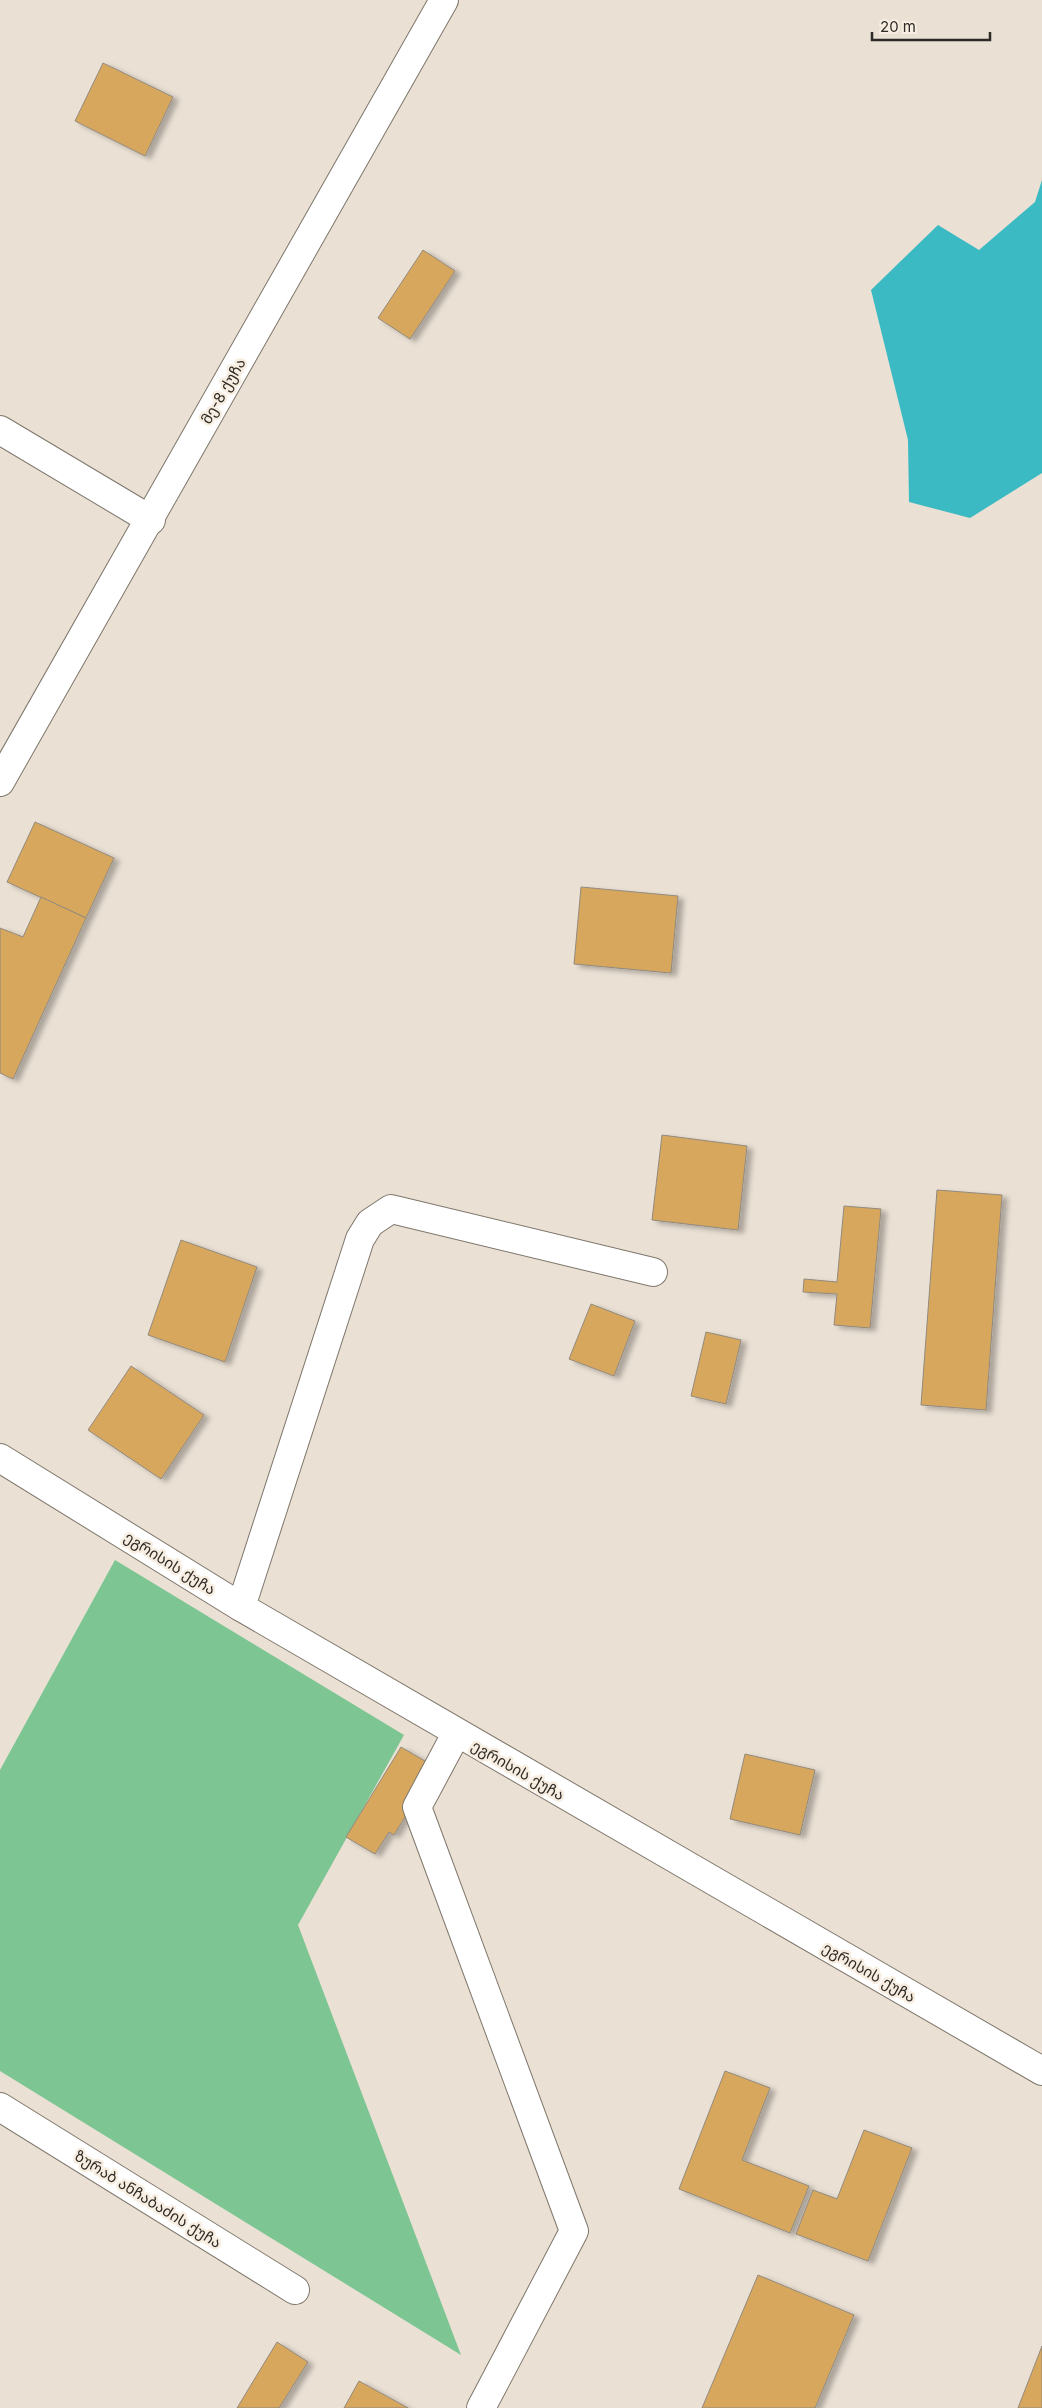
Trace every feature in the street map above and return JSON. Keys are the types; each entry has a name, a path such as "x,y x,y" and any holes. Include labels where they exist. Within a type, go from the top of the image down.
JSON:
{"street":[{"name":"მე-8 ქუჩა","path":"0,782 444,0"},
{"path":"0,430 150,520"},
{"path":"240,1607 360,1239 370,1222 391,1209 653,1272"},
{"name":"ეგრისის ქუჩა","path":"0,1458 240,1607 456,1734 1042,2071"},
{"path":"456,1734 417,1807 574,2232 481,2408"},
{"name":"ზურაბ ანჩაბაძის ქუჩა","path":"0,2107 295,2290"}],"green space":[{"path":"115,1560 404,1735 298,1925 461,2355 0,2071 0,1770"}],"water":[{"path":"1042,180 1042,473 970,518 909,502 908,440 871,290 938,225 979,250 1035,202"}],"building":[{"path":"103,63 173,97 145,156 75,121"},
{"path":"423,250 455,271 410,339 378,318"},
{"path":"35,822 114,858 86,918 7,882"},
{"path":"581,887 678,896 671,973 574,964"},
{"path":"41,897 86,918 13,1079 0,1073 0,928 23,937"},
{"path":"662,1135 747,1146 738,1230 652,1220"},
{"path":"937,1190 1002,1195 986,1410 921,1405"},
{"path":"844,1206 881,1209 870,1328 834,1325 837,1294 803,1292 804,1279 837,1282"},
{"path":"181,1240 257,1267 225,1362 148,1335"},
{"path":"591,1304 635,1321 614,1376 569,1359"},
{"path":"706,1332 741,1340 726,1404 691,1396"},
{"path":"131,1366 204,1415 161,1479 88,1430"},
{"path":"401,1747 430,1764 422,1789 394,1835 389,1832 375,1854 346,1837"},
{"path":"745,1754 815,1770 800,1835 730,1819"},
{"path":"725,2071 770,2088 742,2160 809,2186 790,2233 679,2189"},
{"path":"864,2130 912,2148 868,2261 796,2234 813,2190 837,2199"},
{"path":"758,2275 854,2315 815,2408 702,2408"},
{"path":"277,2342 308,2362 279,2408 237,2408"},
{"path":"1042,2346 1042,2408 1018,2408"},
{"path":"359,2381 408,2408 344,2408"}]}
